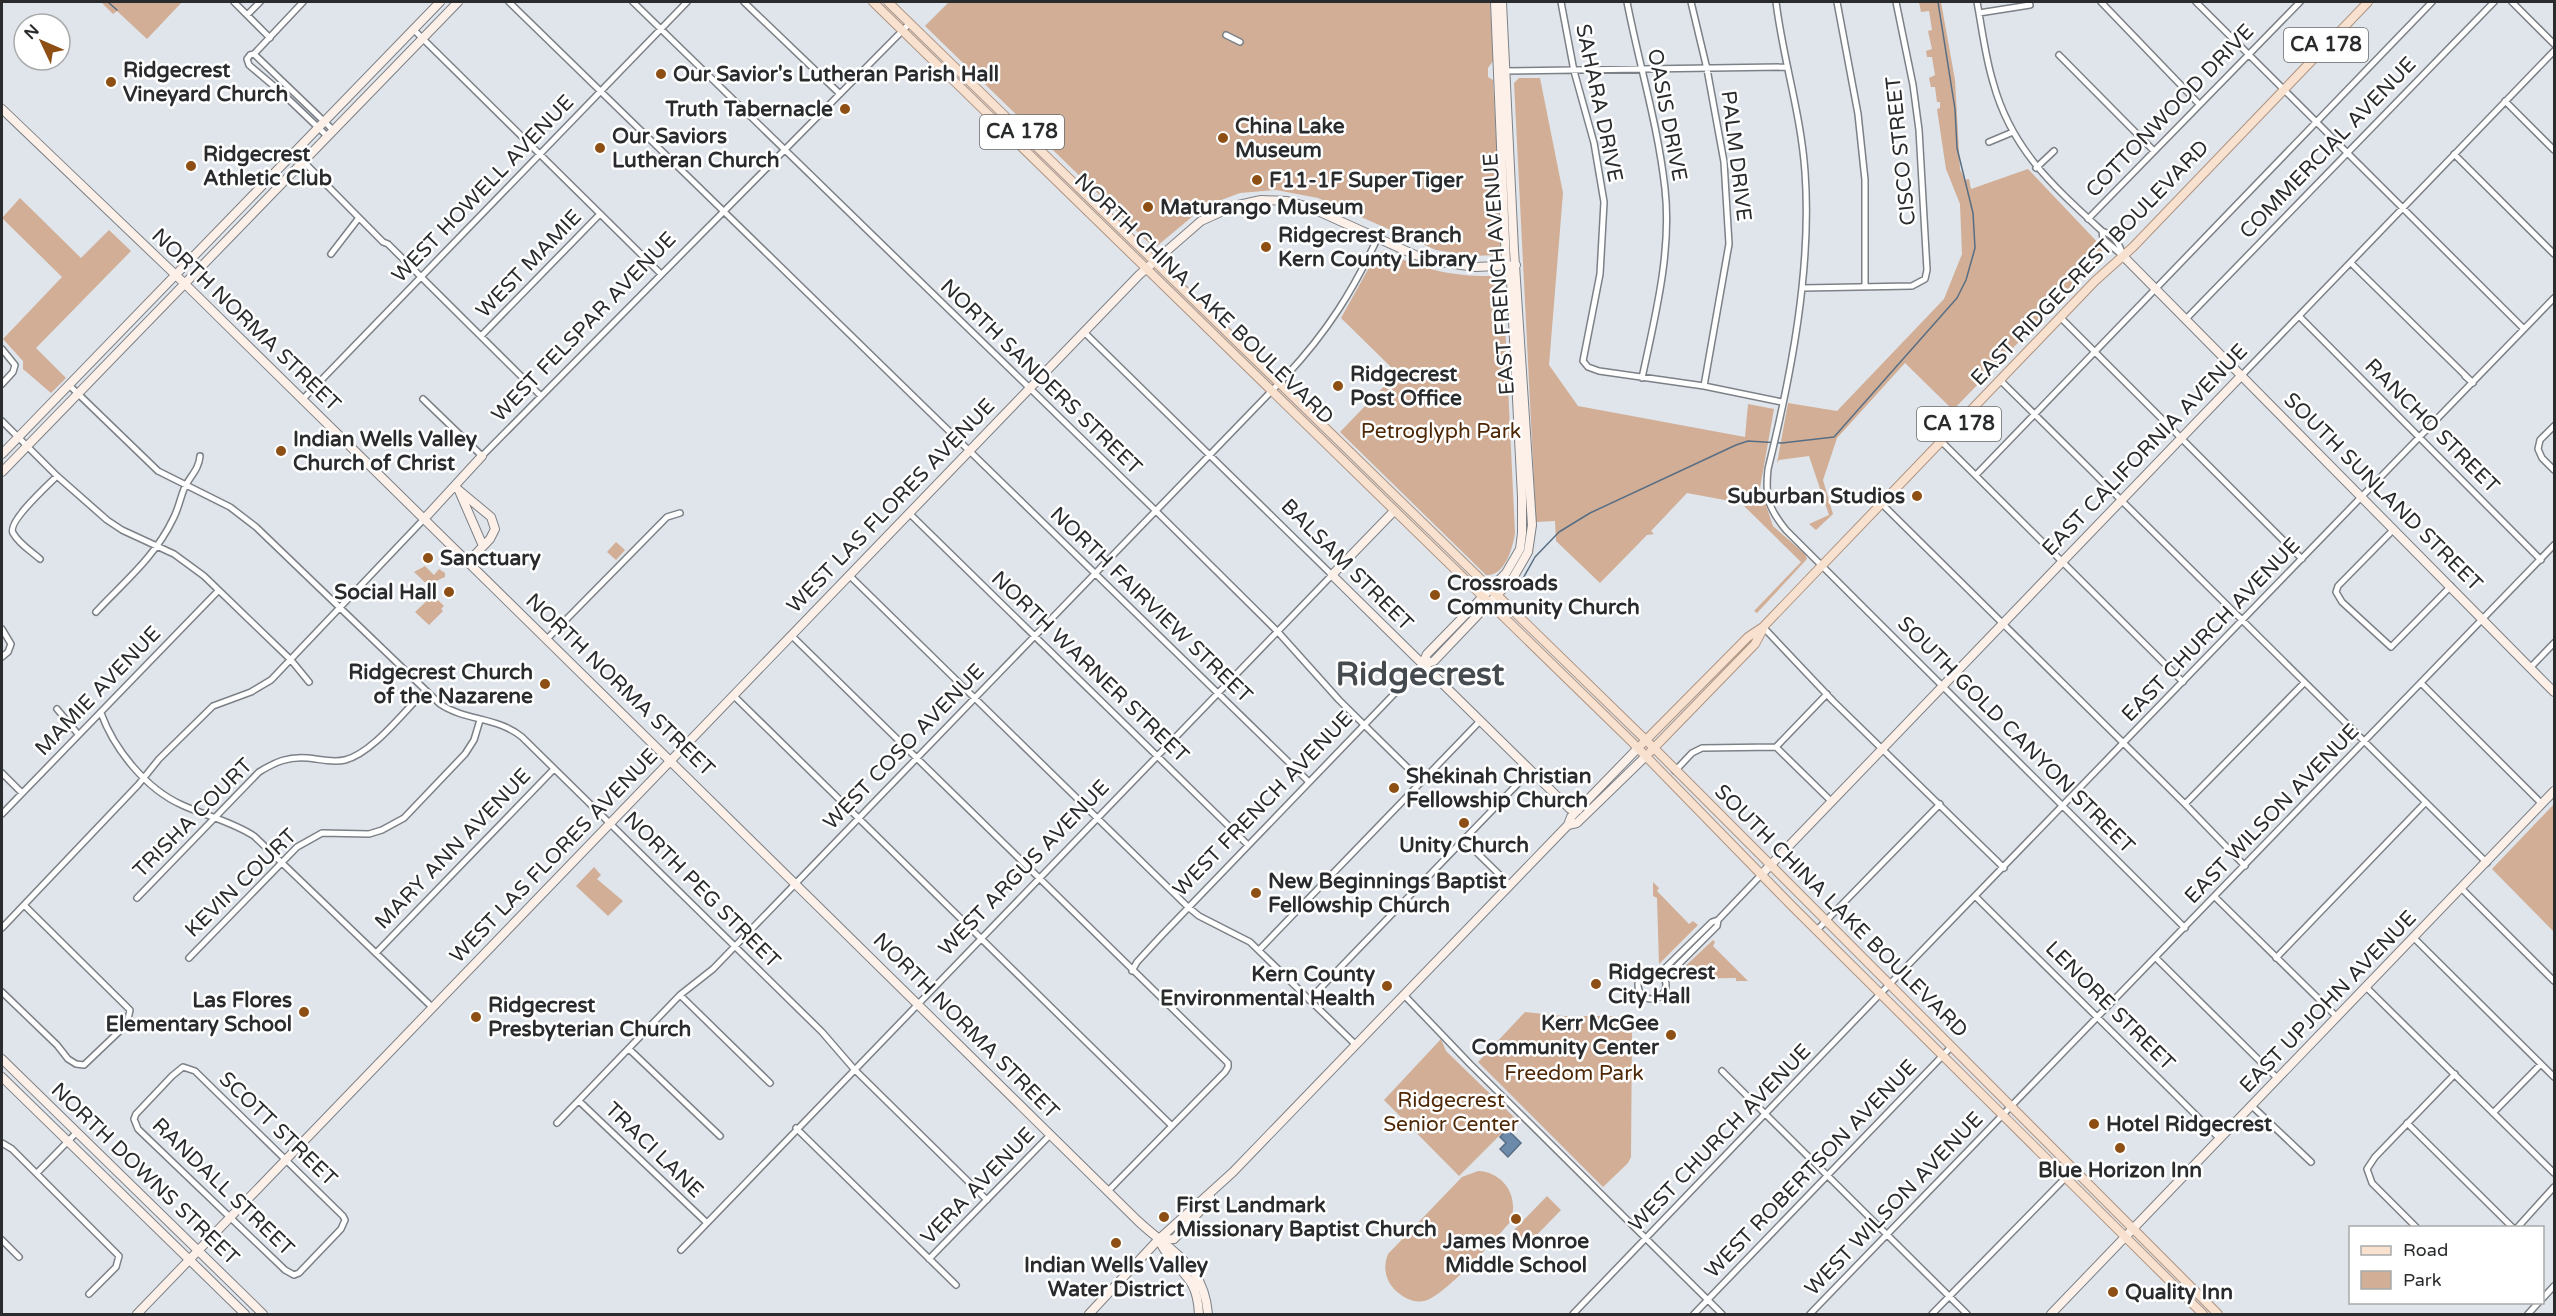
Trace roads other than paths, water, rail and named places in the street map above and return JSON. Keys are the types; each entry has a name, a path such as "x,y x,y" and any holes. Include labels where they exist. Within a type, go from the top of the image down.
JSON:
{"main road":[{"path":"2,454 439,2"},
{"path":"2,472 458,2"},
{"name":"NORTH CHINA LAKE BOULEVARD","path":"873,2 1638,748"},
{"name":"NORTH CHINA LAKE BOULEVARD","path":"888,2 1645,740"},
{"name":"EAST FRENCH AVENUE","path":"1486,600 1522,564 1528,552 1532,525 1516,265 1502,71 1497,59 1495,2"},
{"name":"EAST FRENCH AVENUE","path":"1493,592 1515,561 1520,549 1522,533 1511,280 1506,265 1502,2"},
{"name":"EAST RIDGECREST BOULEVARD","path":"1638,748 1748,637 1763,627 1823,566 2060,317 2123,256 2368,2"},
{"name":"NORTH NORMA STREET","path":"2,109 175,274 1158,1240"},
{"path":"1016,141 1023,139 1044,161 1058,168"},
{"name":"WEST LAS FLORES AVENUE","path":"137,1314 1147,267 1156,262 1201,221 1234,206 1261,201 1287,201 1309,207 1415,255 1440,262 1476,267 1516,265"},
{"path":"228,220 237,229"},
{"name":"SOUTH SUNLAND STREET","path":"2123,256 2554,692"},
{"name":"EAST CALIFORNIA AVENUE","path":"1761,874 2242,375"},
{"name":"WEST FELSPAR AVENUE","path":"424,519 457,488 482,456"},
{"path":"457,488 494,521 494,533 468,562"},
{"path":"457,488 483,546"},
{"path":"1394,511 1403,511 1433,539 1442,542"},
{"name":"WEST ARGUS AVENUE","path":"1332,575 1394,511"},
{"name":"BALSAM STREET","path":"1332,575 1570,809 1578,810"},
{"name":"WEST FRENCH AVENUE","path":"1422,665 1428,653 1486,600"},
{"name":"EAST RIDGECREST BOULEVARD","path":"1654,748 1755,644 1763,627"},
{"path":"1524,637 1534,639 1556,660 1564,661"},
{"name":"SOUTH CHINA LAKE BOULEVARD","path":"1645,740 2218,1314"},
{"path":"1089,1314 1158,1240 1174,1239 1210,1200 1210,1195 1568,825 1578,810 1638,748"},
{"name":"SOUTH CHINA LAKE BOULEVARD","path":"1638,748 1761,874 2203,1314"},
{"name":"CA 178","path":"1646,756 1654,748"},
{"path":"1568,825 1577,823 1590,812 1646,756"},
{"name":"EAST UPJOHN AVENUE","path":"2050,1314 2367,988 2554,791"},
{"name":"NORTH DOWNS STREET","path":"2,1059 263,1314"},
{"name":"NORTH DOWNS STREET","path":"2,1077 245,1314"},
{"path":"1158,1240 1168,1258 1193,1283 1199,1314"},
{"path":"1158,1240 1196,1272 1205,1291 1208,1314"}],"street":[{"path":"234,2 270,38"},
{"path":"247,15 260,2"},
{"path":"303,2 247,59 249,65 330,133"},
{"path":"510,2 724,210"},
{"name":"NORTH SANDERS STREET","path":"633,2 1156,511 1278,632 1314,674 1421,781"},
{"name":"WEST HOWELL AVENUE","path":"302,400 687,2"},
{"path":"744,2 840,94"},
{"name":"SAHARA DRIVE","path":"1561,2 1574,71 1594,143 1604,202 1600,274 1584,355 1586,365 1593,369 1642,378"},
{"name":"OASIS DRIVE","path":"1627,2 1657,133 1666,205 1665,251 1642,378"},
{"name":"PALM DRIVE","path":"1691,2 1707,69 1724,162 1729,244 1704,386"},
{"name":"SOUTH GOLD CANYON STREET","path":"1776,2 1796,107 1805,172 1803,288 1768,469 1769,504 1786,530 2185,928"},
{"path":"1803,288 1865,287 1864,169 1858,114 1837,2"},
{"name":"CISCO STREET","path":"1865,287 1908,286 1921,282 1927,270 1923,184 1913,85 1896,2"},
{"path":"1977,2 1993,84 2013,132 2036,168 2088,219 2121,245 2123,256"},
{"path":"2101,2 2199,104"},
{"path":"2196,2 2524,329"},
{"path":"2288,2 2294,8"},
{"name":"COTTONWOOD DRIVE","path":"2088,219 2300,2"},
{"path":"1976,475 2432,2"},
{"name":"COMMERCIAL AVENUE","path":"2186,318 2494,2"},
{"path":"2511,2 2554,44"},
{"path":"1979,13 2030,5"},
{"name":"WEST FELSPAR AVENUE","path":"482,456 910,23"},
{"path":"413,29 661,274"},
{"path":"1226,35 1239,42"},
{"name":"EAST CALIFORNIA AVENUE","path":"2242,375 2554,51"},
{"path":"252,54 320,124"},
{"path":"2059,55 2154,150"},
{"path":"1502,71 1787,67"},
{"path":"2505,101 2554,150"},
{"path":"1989,142 2013,132"},
{"path":"2036,168 2054,151"},
{"path":"2454,154 2554,254"},
{"path":"303,161 358,219 421,277 541,396"},
{"name":"NORTH FAIRVIEW STREET","path":"724,210 1309,782"},
{"name":"WEST MAMIE","path":"481,336 600,214"},
{"path":"331,254 358,219"},
{"name":"WEST COSO AVENUE","path":"557,1123 680,995 713,969 1280,383 1333,321 1358,280 1378,237"},
{"path":"2351,263 2473,383"},
{"name":"EAST CHURCH AVENUE","path":"1891,986 2554,298"},
{"name":"RANCHO STREET","path":"2299,316 2541,560"},
{"path":"2060,317 2302,559"},
{"name":"BALSAM STREET","path":"1084,332 1332,575"},
{"path":"2,348 15,365 13,372 2,384"},
{"path":"1642,378 1704,386 1782,402"},
{"path":"2000,380 2487,863"},
{"name":"NORTH PEG STREET","path":"69,385 152,466 240,513 425,691 450,711 499,724 516,732 822,1032 854,1069 987,1200"},
{"path":"423,399 482,456"},
{"path":"2,421 57,476 122,530 157,545 190,564 291,660 309,682"},
{"path":"2554,426 2540,440 2538,449 2542,458 2554,470"},
{"path":"1942,442 2183,682"},
{"path":"96,612 134,574 157,545 173,519 186,485 200,464 200,456"},
{"path":"40,559 21,543 12,532 12,528 18,517 57,476"},
{"path":"1882,504 2186,804 2245,866"},
{"path":"547,639 667,518 680,513"},
{"name":"NORTH WARNER STREET","path":"909,513 1248,845"},
{"name":"WEST FELSPAR AVENUE","path":"2,928 145,778 159,759 213,706 258,689 272,681 424,519"},
{"path":"2394,530 2338,586 2336,592 2339,597 2390,647 2395,646 2451,586"},
{"name":"EAST WILSON AVENUE","path":"2012,1107 2554,545"},
{"path":"849,575 1188,907 1199,916 1237,934 1258,950 1356,1045"},
{"name":"WEST ARGUS AVENUE","path":"681,1250 796,1128 1332,575"},
{"name":"MAMIE AVENUE","path":"2,814 218,591"},
{"path":"1763,627 1827,694 2004,868"},
{"path":"2,629 9,641 8,652 2,657"},
{"path":"791,635 1228,1063 1225,1072 1108,1191"},
{"path":"2529,668 2554,643"},
{"name":"WEST FRENCH AVENUE","path":"1132,971 1137,962 1188,907 1422,665"},
{"path":"2186,804 2304,683"},
{"path":"2421,684 2542,804"},
{"name":"TRISHA COURT","path":"137,898 253,778 281,760 304,758 332,761 345,760 357,755 377,740 425,691"},
{"path":"1776,747 1827,694"},
{"path":"733,695 1171,1125"},
{"path":"57,709 78,734"},
{"path":"101,713 115,743 162,794 180,805 216,816 254,836 283,861 433,1008"},
{"name":"KEVIN COURT","path":"189,958 297,847 322,833 369,834 405,818 465,754 474,740 480,720"},
{"path":"1258,950 1480,721"},
{"path":"1675,771 1692,753 1702,748 1776,747 1831,801"},
{"name":"MARY ANN AVENUE","path":"376,953 554,769"},
{"path":"1309,1000 1530,770"},
{"path":"2,773 22,793"},
{"path":"2276,958 2425,803"},
{"path":"1817,930 1940,804"},
{"name":"BALSAM STREET","path":"1578,810 1590,812"},
{"path":"1464,840 1510,885"},
{"path":"1660,973 1712,922 1718,920 1761,874"},
{"path":"2462,889 2554,981"},
{"name":"LENORE STREET","path":"1976,897 2220,1139"},
{"path":"2215,897 2337,1017"},
{"path":"2,992 57,1045 68,1059 80,1065 84,1065 127,1024 130,1010 24,905"},
{"path":"1665,978 1717,926 1718,920"},
{"path":"2414,938 2554,1077"},
{"path":"2156,958 2278,1079"},
{"path":"1651,972 1660,973 1665,978 1666,986 1659,997 1649,999 1641,995 1637,986 1642,976 1651,972"},
{"name":"WEST CHURCH AVENUE","path":"1573,1314 1881,993 1891,986"},
{"path":"2367,988 2554,1173"},
{"path":"680,995 770,1083"},
{"path":"1404,995 1470,1064 1722,1314"},
{"name":"WEST ROBERTSON AVENUE","path":"1694,1314 1951,1047"},
{"path":"629,1049 720,1136"},
{"path":"2493,1113 2541,1064"},
{"name":"SCOTT STREET","path":"134,1119 138,1111 183,1067 195,1071 345,1220 341,1229 303,1270 294,1275"},
{"path":"1722,1071 1967,1314"},
{"path":"2416,1226 2372,1183 2367,1169 2370,1162 2455,1074"},
{"name":"TRACI LANE","path":"579,1101 706,1222"},
{"path":"2252,1106 2311,1162"},
{"path":"2003,1116 2012,1107"},
{"name":"WEST WILSON AVENUE","path":"1810,1314 2003,1116"},
{"name":"RANDALL STREET","path":"134,1119 138,1129 285,1270 294,1275"},
{"path":"2407,1123 2514,1226"},
{"path":"796,1128 956,1285"},
{"path":"37,1173 76,1133"},
{"name":"VERA AVENUE","path":"928,1259 1050,1135"},
{"path":"4,1144 37,1173 119,1256 116,1267 89,1294"},
{"path":"1932,1314 2074,1169"},
{"path":"2516,1226 2554,1187"},
{"path":"2,1240 19,1257"}],"water":[{"path":"1507,1129 1521,1143 1508,1157 1500,1149 1506,1143 1500,1137"}],"waterway":[{"path":"108,2 117,10"},
{"path":"1521,582 1535,557 1559,532 1590,513 1736,445 1748,441 1782,443 1834,437 1957,298 1966,280 1975,248 1973,213 1957,148 1955,109 1938,2"}],"place":[{"name":"Our Savior's Lutheran Parish Hall","path":"661,74"},
{"name":"Ridgecrest Vineyard Church","path":"111,82"},
{"name":"Truth Tabernacle","path":"845,109"},
{"name":"China Lake Museum","path":"1223,138"},
{"name":"Our Saviors Lutheran Church","path":"600,148"},
{"name":"Ridgecrest Athletic Club","path":"191,166"},
{"name":"F11-1F Super Tiger","path":"1257,180"},
{"name":"Maturango Museum","path":"1148,207"},
{"name":"Ridgecrest Branch Kern County Library","path":"1266,247"},
{"name":"Ridgecrest Post Office","path":"1338,386"},
{"name":"Indian Wells Valley Church of Christ","path":"281,451"},
{"name":"Suburban Studios","path":"1917,496"},
{"name":"Sanctuary","path":"428,558"},
{"name":"Social Hall","path":"449,592"},
{"name":"Crossroads Community Church","path":"1435,595"},
{"name":"Ridgecrest Church of the Nazarene","path":"545,684"},
{"name":"Shekinah Christian Fellowship Church","path":"1394,788"},
{"name":"Unity Church","path":"1464,823"},
{"name":"New Beginnings Baptist Fellowship Church","path":"1256,893"},
{"name":"Ridgecrest City Hall","path":"1596,984"},
{"name":"Kern County Environmental Health","path":"1387,986"},
{"name":"Las Flores Elementary School","path":"304,1012"},
{"name":"Ridgecrest Presbyterian Church","path":"476,1017"},
{"name":"Kerr McGee Community Center","path":"1671,1035"},
{"name":"Hotel Ridgecrest","path":"2094,1124"},
{"name":"Blue Horizon Inn","path":"2120,1148"},
{"name":"First Landmark Missionary Baptist Church","path":"1164,1217"},
{"name":"James Monroe Middle School","path":"1516,1219"},
{"name":"Indian Wells Valley Water District","path":"1116,1243"},
{"name":"Quality Inn","path":"2113,1292"}],"district":[{"name":"Ridgecrest","path":"1420,674"}],"park label":[{"name":"Petroglyph Park","path":"1441,431"},
{"name":"Freedom Park","path":"1574,1073"},
{"name":"Ridgecrest Senior Center","path":"1451,1112"}]}
